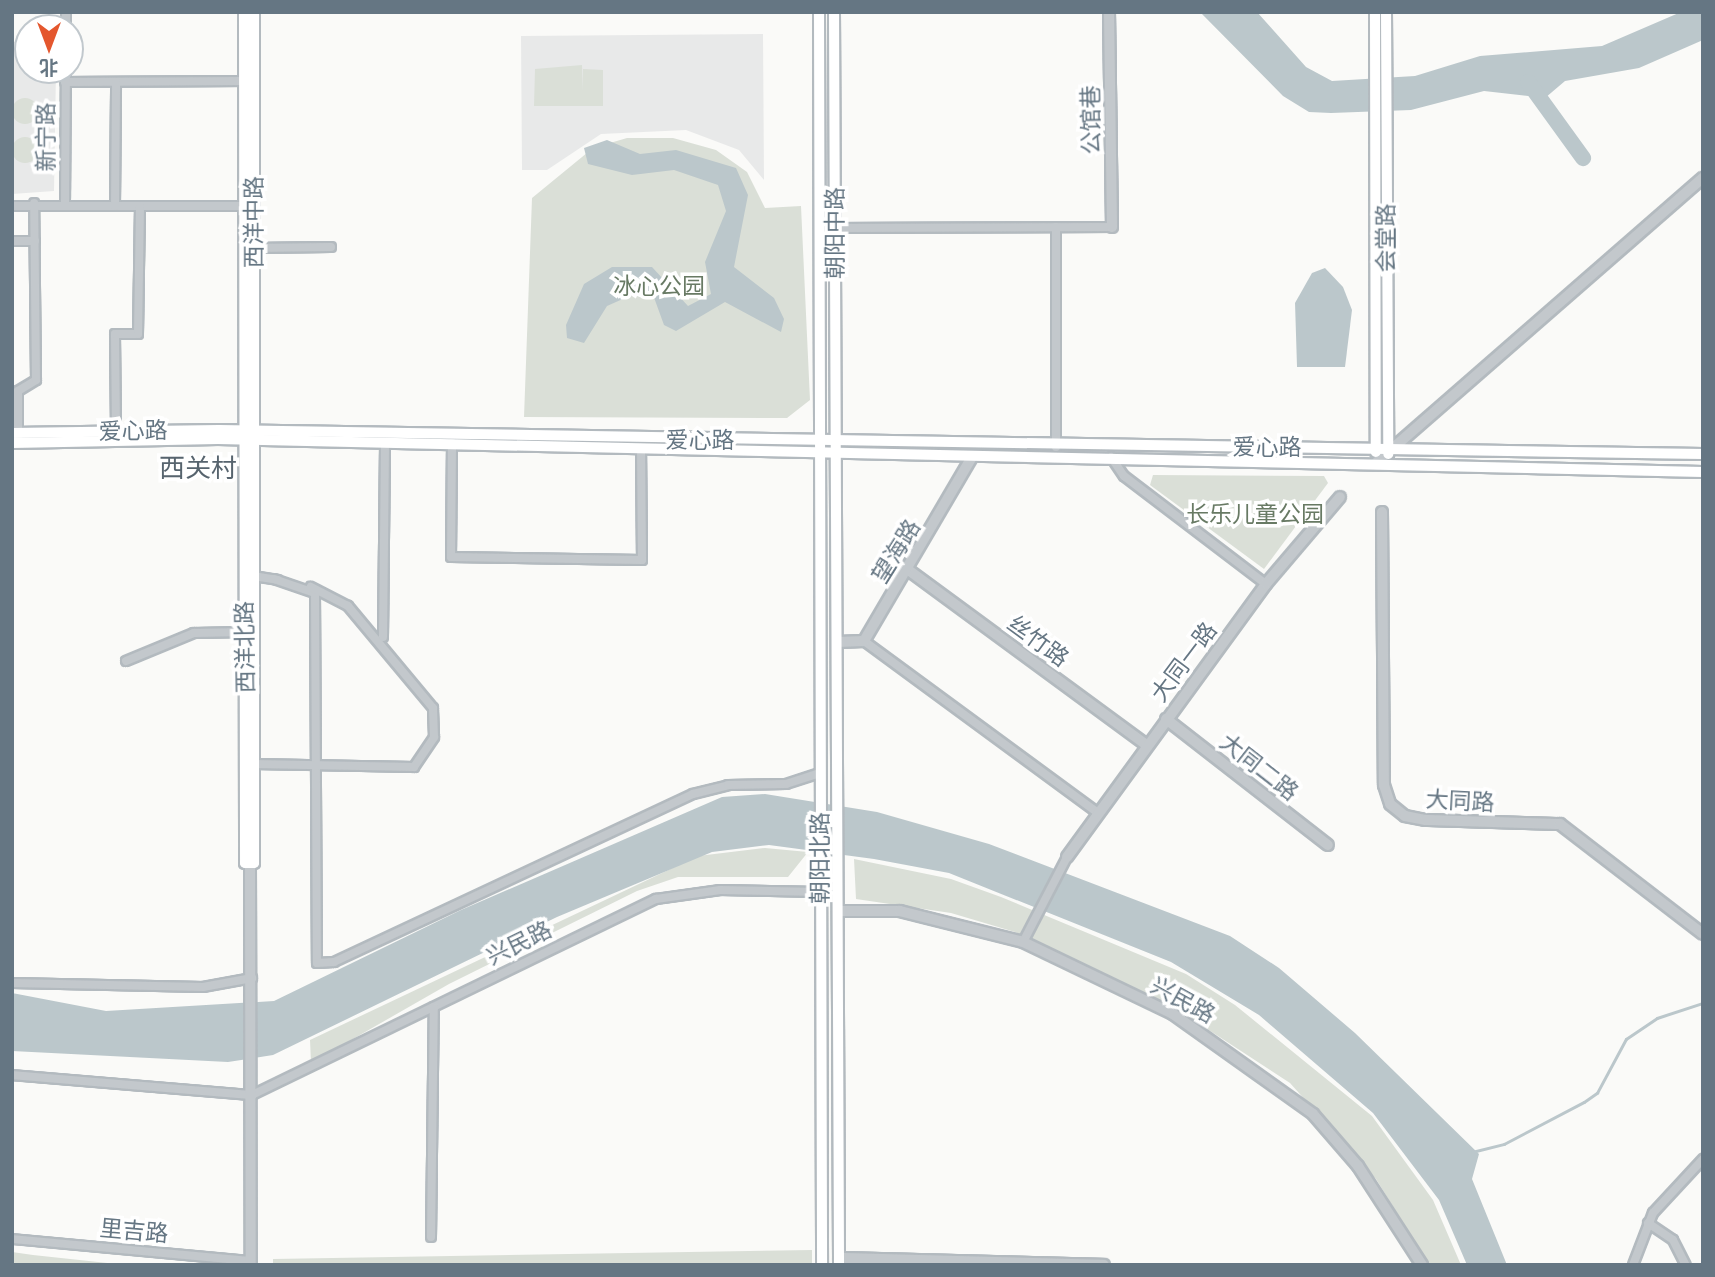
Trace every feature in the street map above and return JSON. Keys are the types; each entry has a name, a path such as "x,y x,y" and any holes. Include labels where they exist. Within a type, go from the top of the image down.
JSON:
{"main road":[{"name":"西洋中路","path":"244,12 245,206 250,248"},
{"name":"西洋中路","path":"248,435 254,12"},
{"name":"朝阳中路","path":"819,12 819,446"},
{"name":"朝阳中路","path":"833,454 836,266 834,12"},
{"name":"会堂路","path":"1375,12 1381,65"},
{"name":"会堂路","path":"1377,462 1382,447 1381,65 1386,12"},
{"path":"820,267 836,266"},
{"name":"爱心路","path":"15,438 116,431 819,446 833,454 1377,462 1703,472"},
{"name":"爱心路","path":"15,438 248,435 385,442 641,449 819,446 834,441 1056,447 1382,447 1703,454"},
{"name":"西洋北路","path":"248,435 253,576 254,764 250,863"},
{"name":"西洋北路","path":"248,435 246,632 250,863"},
{"name":"朝阳北路","path":"819,446 822,1265"},
{"name":"会堂路","path":"1382,447 1389,463"},
{"name":"朝阳北路","path":"833,454 837,642 839,1261"}],"street":[{"name":"公馆巷","path":"1109,12 1112,227"},
{"path":"84,82 244,80"},
{"path":"115,206 116,82"},
{"name":"新宁路","path":"65,84 65,204"},
{"path":"1382,447 1703,178"},
{"path":"12,206 34,203 245,206"},
{"path":"15,438 18,391 36,380 34,203"},
{"path":"116,431 115,334 138,334 140,206"},
{"path":"1056,227 1056,447"},
{"path":"835,228 1112,227"},
{"path":"12,241 35,241"},
{"path":"250,248 331,247"},
{"path":"12,416 15,438"},
{"path":"383,637 385,442"},
{"path":"452,443 452,557 642,560 641,449"},
{"name":"望海路","path":"864,641 972,457"},
{"path":"1111,457 1124,476 1266,584"},
{"name":"大同一路","path":"1067,857 1266,584 1340,497"},
{"name":"大同路","path":"1382,512 1384,785 1390,803 1405,816 1425,820 1560,824 1703,934"},
{"name":"丝竹路","path":"907,569 1147,745"},
{"path":"253,576 335,594 437,719 434,737 414,767 254,764"},
{"path":"274,579 314,593 317,963 334,962 693,794 728,785 786,784 820,773"},
{"path":"126,661 194,633 246,632"},
{"path":"837,642 864,641 1098,813"},
{"name":"大同二路","path":"1166,719 1328,845"},
{"path":"1023,942 1067,857"},
{"name":"西洋北路","path":"250,863 252,1095"},
{"name":"兴民路","path":"252,1095 656,899 720,890 820,891"},
{"name":"兴民路","path":"838,911 900,911 1023,942 1173,1014 1256,1067 1313,1114 1358,1166 1422,1265"},
{"path":"12,984 204,987 251,978"},
{"path":"431,1237 434,1007"},
{"path":"12,1076 252,1095 251,1263"},
{"path":"1633,1265 1648,1223 1703,1159"},
{"path":"1648,1223 1673,1240 1686,1265"},
{"name":"里吉路","path":"12,1239 251,1263"},
{"path":"839,1261 1104,1265"}],"shaded area":[{"path":"1200,12 1257,12 1306,67 1332,81 1415,76 1480,56 1602,46 1681,12 1703,12 1703,40 1639,68 1565,81 1545,98 1484,91 1411,110 1309,112 1283,96"},
{"path":"763,34 764,180 739,150 686,130 601,134 547,170 522,170 521,36"},
{"path":"14,42 14,84 56,84 54,191 12,194"},
{"path":"607,140 640,154 676,150 736,168 748,195 734,267 774,298 784,319 781,332 725,302 676,331 664,325 652,292 643,290 607,306 584,343 567,338 566,325 584,284 612,267 652,267 688,306 711,294 705,262 726,211 718,185 674,170 632,175 588,164 584,148"},
{"path":"1325,268 1343,287 1352,310 1345,367 1297,367 1295,303 1312,273"},
{"path":"765,794 877,812 989,844 1230,936 1279,968 1355,1033 1479,1154 1472,1179 1507,1265 1467,1265 1439,1200 1373,1113 1259,1015 1171,962 949,873 874,859 769,845 712,852 557,917 273,1055 228,1062 12,1051 12,993 106,1011 274,1001 461,910 722,797"}],"green space":[{"path":"582,65 583,91 583,69 603,70 603,106 534,106 535,69"},
{"path":"25,98 34,102 38,111 34,120 25,124 16,120 12,111 16,102"},
{"path":"25,137 34,141 38,150 34,159 25,163 16,159 12,150 16,141"},
{"name":"冰心公园","path":"627,138 673,138 716,150 747,172 765,208 801,206 810,400 787,418 524,417 532,198 593,148"},
{"name":"长乐儿童公园","path":"1153,475 1324,476 1328,483 1264,569 1150,485"},
{"path":"765,848 808,852 788,877 678,877 637,891 449,984 311,1063 310,1040 698,856"},
{"path":"854,859 951,879 1001,897 1186,974 1235,1005 1372,1116 1433,1200 1461,1265 1429,1265 1376,1179 1290,1083 1169,1004 1015,932 951,913 856,899"},
{"path":"812,1250 812,1265 273,1265 273,1259"},
{"path":"12,1252 33,1255 126,1265 12,1265"}],"waterway":[{"path":"1528,82 1583,158"},
{"path":"1472,1152 1504,1144 1584,1102 1597,1093 1626,1039 1657,1018 1703,1003"}],"district":[{"name":"西关村","path":"198,469"}]}
